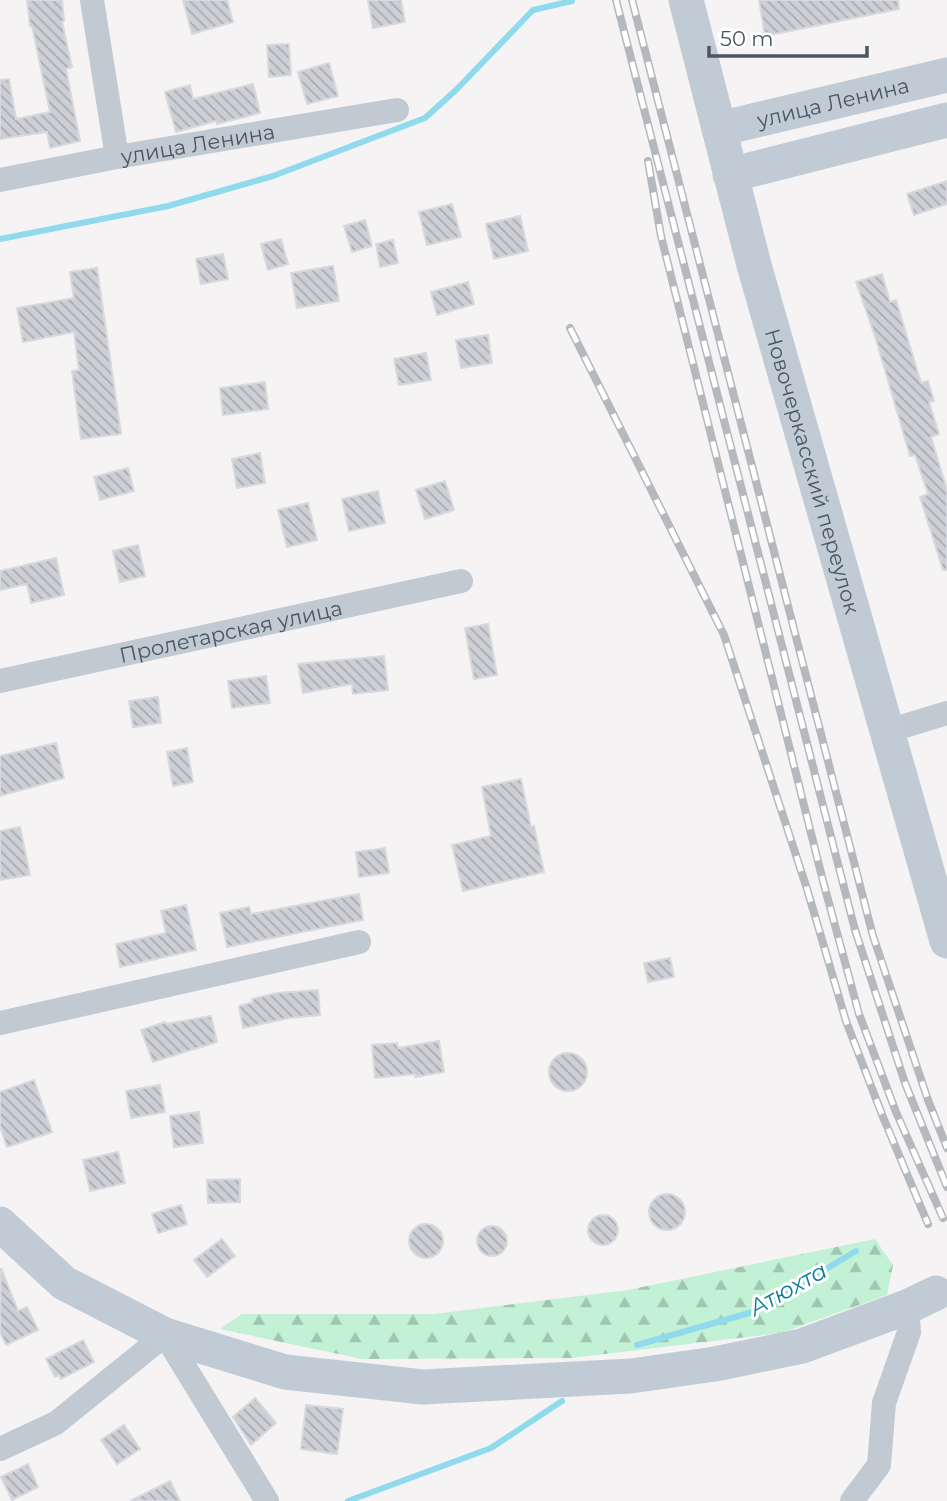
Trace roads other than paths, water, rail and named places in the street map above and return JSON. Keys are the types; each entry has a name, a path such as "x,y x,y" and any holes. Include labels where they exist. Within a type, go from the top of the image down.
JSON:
{"main road":[{"name":"Новочеркасский переулок","path":"686,0 730,175 947,941"},
{"name":"улица Ленина","path":"719,129 947,75"},
{"path":"730,175 947,120"},
{"path":"0,1224 64,1283 165,1335 285,1372 423,1387 631,1376 715,1364 802,1346 921,1300"}],"street":[{"path":"92,0 117,157"},
{"name":"улица Ленина","path":"0,180 117,157 397,110"},
{"name":"Пролетарская улица","path":"0,681 461,581"},
{"path":"888,731 947,713"},
{"path":"0,1023 359,942"},
{"path":"852,1501 879,1465 884,1403 921,1300"},
{"path":"0,1449 56,1423 165,1335 267,1501"}],"waterway":[{"path":"0,239 168,206 273,176 425,118 456,90 533,10 572,1"},
{"name":"Атюхта","path":"637,1345 756,1311 856,1251"},
{"name":"Атюхта","path":"348,1501 491,1448 562,1401"}],"railway":[{"path":"616,0 855,930 905,1083 947,1187"},
{"path":"632,0 873,936 928,1100 947,1148"},
{"path":"648,161 661,236 859,1014 896,1112 943,1218"},
{"path":"570,328 724,635 807,889 846,1021 928,1224"}]}
